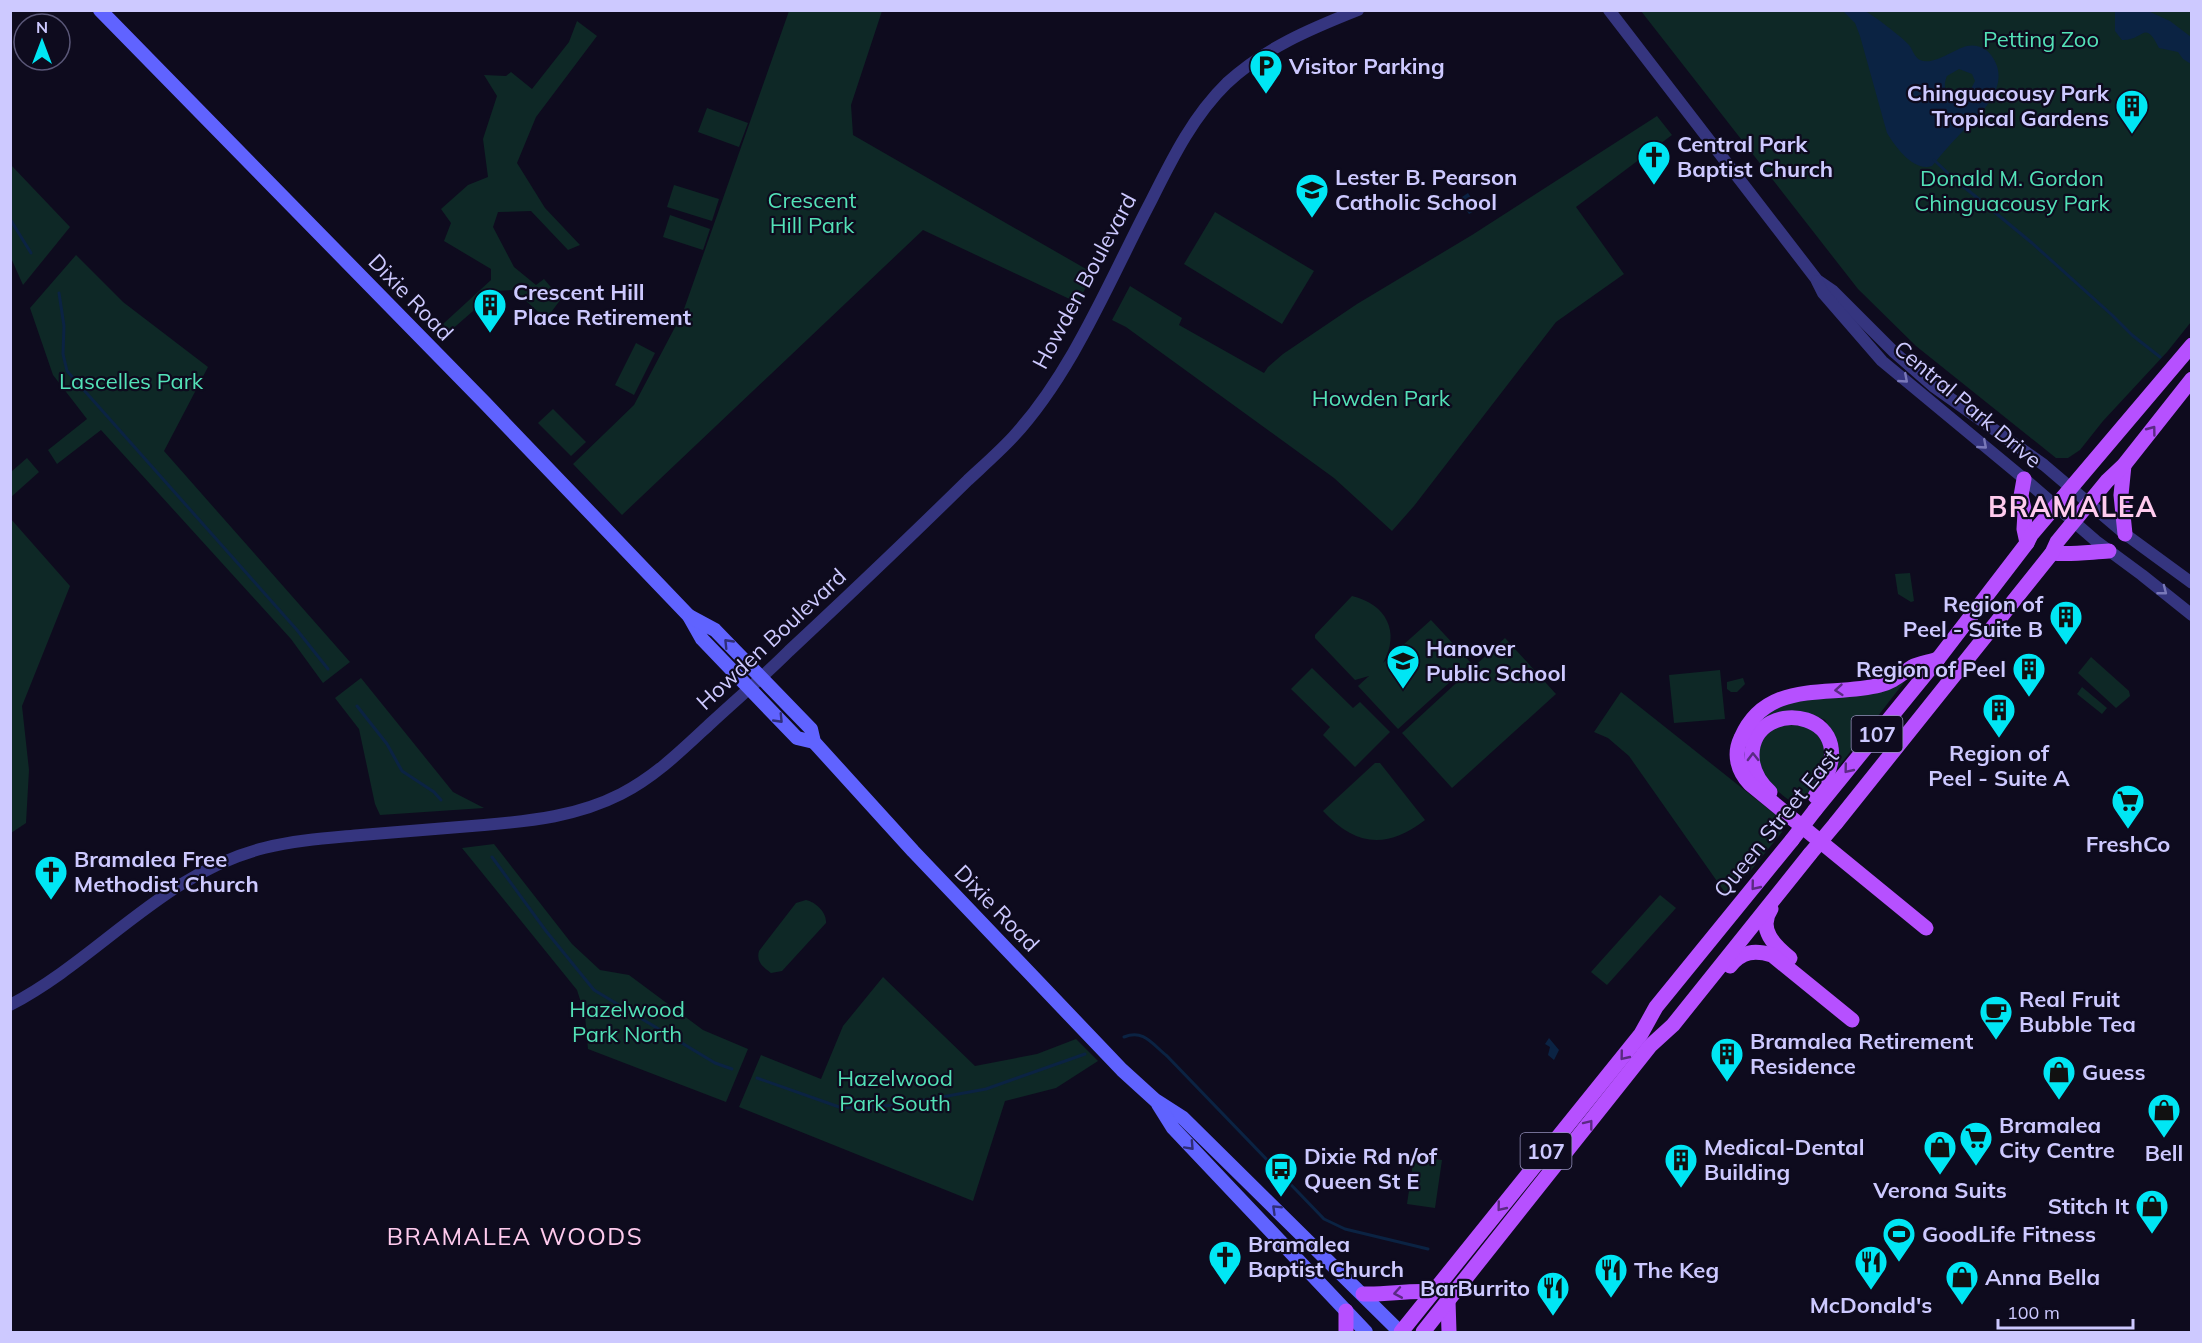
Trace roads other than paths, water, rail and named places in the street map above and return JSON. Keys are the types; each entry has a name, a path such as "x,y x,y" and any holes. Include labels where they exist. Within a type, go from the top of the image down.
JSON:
{"main road":[{"name":"Dixie Road","path":"100,10 460,377 689,616 702,639 797,738 814,742"},
{"name":"Queen Street East","path":"1400,1332 1641,1034 1656,1007 1938,659 2055,505 2192,345"},
{"name":"Queen Street East","path":"1423,1332 1650,1046 1673,1025 2052,553 2057,542 2107,481 2124,465 2192,379"},
{"path":"2124,465 2121,495 2125,534"},
{"path":"2024,478 2021,496 2025,513 2024,528 2027,543"},
{"path":"2052,553 2069,555 2080,552 2109,551"},
{"name":"Dixie Road","path":"689,616 715,630 811,729 814,742 1122,1070 1155,1100 1183,1118 1400,1332"},
{"path":"1815,810 1814,797 1826,781 1831,765 1832,750 1828,739 1820,727 1803,718 1789,718 1772,723 1760,732 1752,751 1755,773 1762,785 1929,924 1750,784 1739,770 1737,751 1748,725 1759,713 1778,699 1806,693 1878,686 1898,678 1912,667 1938,659"},
{"path":"1673,1025 1690,1017 1738,957 1752,952 1773,955 1855,1017 1781,951 1768,935 1766,928 1768,912 1792,881 1795,873"},
{"name":"Dixie Road","path":"1155,1100 1173,1128 1366,1332"},
{"path":"1363,1294 1393,1294 1411,1290 1433,1292"},
{"path":"1448,1301 1449,1332"},
{"path":"1346,1311 1346,1332"}],"street":[{"name":"Howden Boulevard","path":"10,1005 45,984 170,890 211,866 262,848 287,843 531,821 570,813 617,796 656,772 761,678 991,459 1032,415 1073,352 1185,137 1213,98 1245,68 1272,49 1304,32 1358,10"},
{"name":"Central Park Drive","path":"1609,10 1817,280 1833,291 1894,352 1933,386 2044,465 2125,534 2192,583"},
{"name":"Central Park Drive","path":"1817,280 1822,294 1882,361 2109,551 2192,615"}],"water":[{"path":"1862,10 1872,15 1906,42 1920,60 1931,61 1967,46 1974,46 1987,50 1997,66 1999,77 1997,87 1986,107 1932,166 1918,165 1905,157 1887,133 1855,23 1843,11","holes":["1959,69 1972,74 1975,81 1962,98 1953,96 1945,89 1947,76"]},
{"path":"2115,11 2148,11 2170,21 2191,37 2191,64 2178,52 2159,48 2150,34 2143,33 2122,40 2115,31"},
{"path":"1468,193 1478,209 1469,214 1459,199"},
{"path":"1549,1038 1559,1050 1554,1060 1548,1055 1550,1047 1545,1044"}],"waterway":[{"path":"1934,160 2032,243 2132,335 2160,357"},
{"path":"10,219 31,253"},
{"path":"59,293 64,326 63,354 67,371 297,630 328,669"},
{"path":"357,706 387,744 402,771 434,792 441,800"},
{"path":"492,857 546,931 594,990 715,1063 732,1069"},
{"path":"1124,1037 1142,1036 1167,1056 1324,1219 1345,1229 1428,1249"},
{"path":"757,1078 842,1108 898,1105 986,1089 1085,1054"}],"place":[{"name":"Visitor Parking","path":"1266,95"},
{"name":"Chinguacousy Park Tropical Gardens","path":"2132,135"},
{"name":"Central Park Baptist Church","path":"1654,186"},
{"name":"Lester B. Pearson Catholic School","path":"1312,219"},
{"name":"Crescent Hill Place Retirement","path":"490,334"},
{"name":"Region of Peel - Suite B","path":"2066,646"},
{"name":"Hanover Public School","path":"1403,690"},
{"name":"Region of Peel","path":"2029,698"},
{"name":"Region of Peel - Suite A","path":"1999,739"},
{"name":"FreshCo","path":"2128,830"},
{"name":"Bramalea Free Methodist Church","path":"51,901"},
{"name":"Real Fruit Bubble Tea","path":"1996,1041"},
{"name":"Bramalea Retirement Residence","path":"1727,1083"},
{"name":"Guess","path":"2059,1101"},
{"name":"Bell","path":"2164,1139"},
{"name":"Bramalea City Centre","path":"1976,1167"},
{"name":"Verona Suits","path":"1940,1176"},
{"name":"Medical-Dental Building","path":"1681,1189"},
{"name":"Dixie Rd n/of Queen St E","path":"1281,1198"},
{"name":"Stitch It","path":"2152,1235"},
{"name":"GoodLife Fitness","path":"1899,1263"},
{"name":"Bramalea Baptist Church","path":"1225,1286"},
{"name":"McDonald's","path":"1871,1291"},
{"name":"The Keg","path":"1611,1299"},
{"name":"Anna Bella","path":"1962,1306"},
{"name":"BarBurrito","path":"1553,1317"}],"district":[{"name":"BRAMALEA","path":"2073,506"},
{"name":"BRAMALEA WOODS","path":"515,1236"}],"park label":[{"name":"Petting Zoo","path":"2041,39"},
{"name":"Donald M. Gordon Chinguacousy Park","path":"2012,190"},
{"name":"Crescent Hill Park","path":"812,212"},
{"name":"Lascelles Park","path":"131,381"},
{"name":"Howden Park","path":"1381,398"},
{"name":"Hazelwood Park North","path":"627,1022"},
{"name":"Hazelwood Park South","path":"895,1090"}]}
